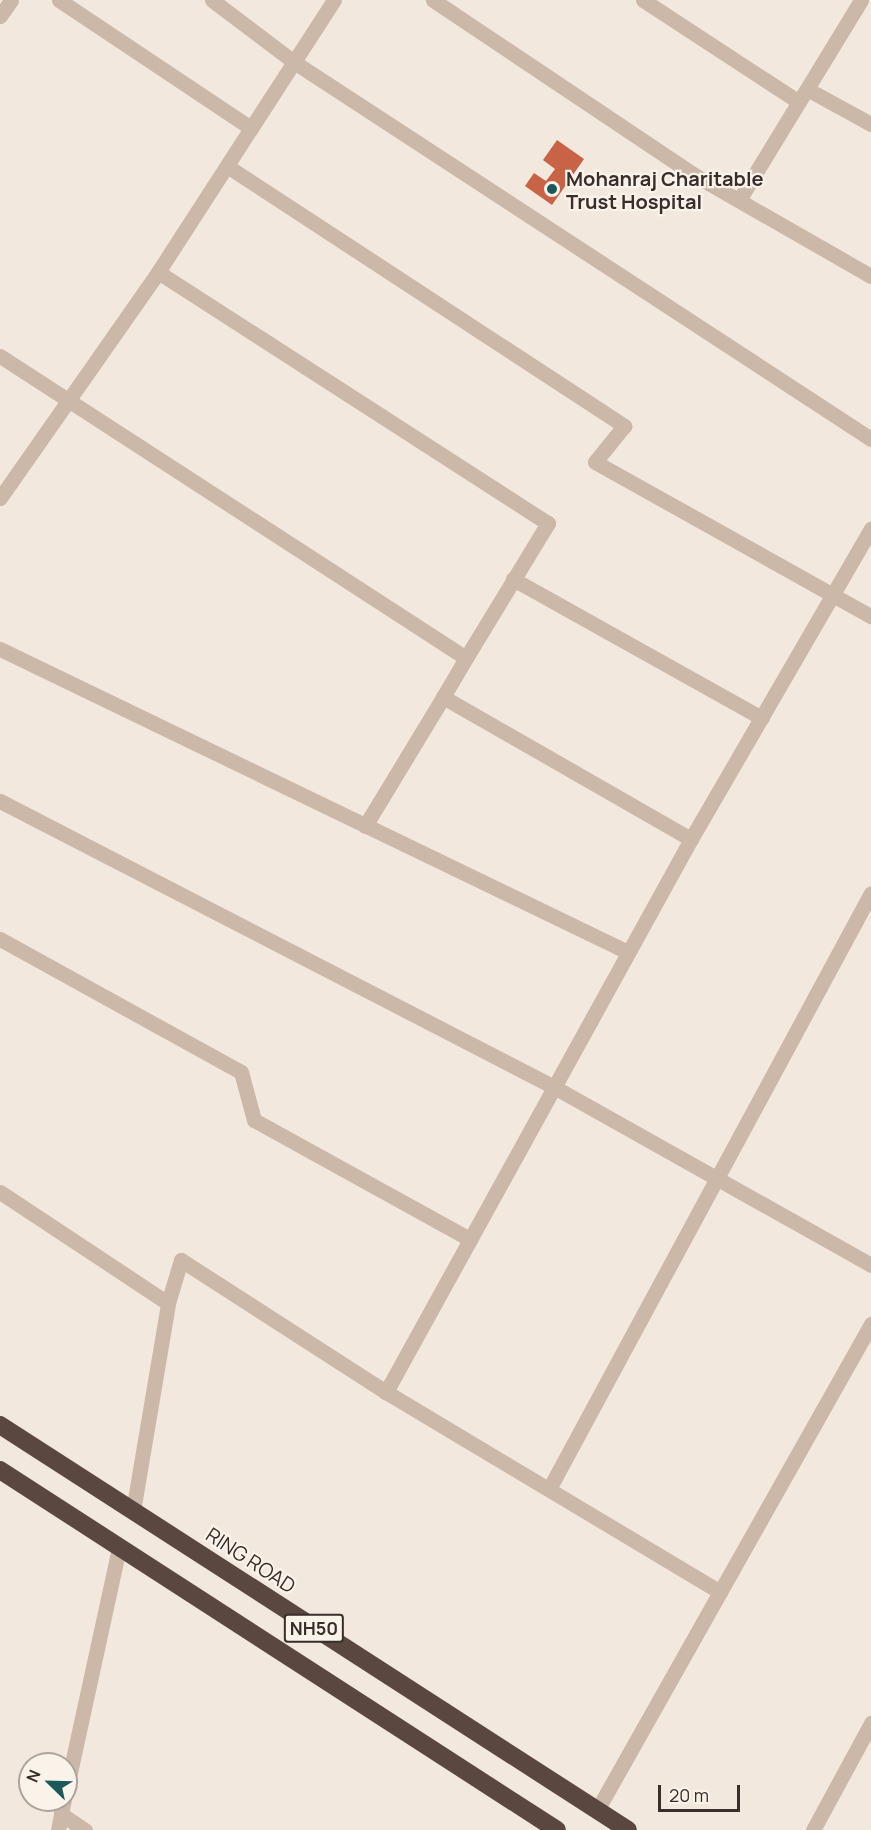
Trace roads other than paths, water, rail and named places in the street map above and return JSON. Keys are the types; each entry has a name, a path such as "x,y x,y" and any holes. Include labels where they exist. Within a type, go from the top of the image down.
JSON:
{"highway":[{"name":"RING ROAD","path":"0,1425 628,1830"},
{"name":"NH50","path":"0,1470 557,1830"}],"street":[{"path":"0,16 11,0"},
{"path":"59,0 251,128"},
{"path":"212,0 294,62 871,439"},
{"path":"0,498 158,272 334,0"},
{"path":"433,0 739,201 871,276"},
{"path":"643,0 803,95 871,124"},
{"path":"739,201 861,0"},
{"path":"227,166 624,426 595,462 871,616"},
{"path":"158,272 548,523 365,826"},
{"path":"0,356 466,658"},
{"path":"386,1392 691,839 871,528"},
{"path":"513,579 762,718"},
{"path":"0,649 628,952"},
{"path":"443,697 691,839"},
{"path":"0,801 554,1087 871,1265"},
{"path":"549,1489 871,893"},
{"path":"0,939 242,1072 254,1120 470,1239"},
{"path":"0,1192 168,1303"},
{"path":"133,1511 168,1303 181,1260 386,1392 720,1592"},
{"path":"597,1810 871,1324"},
{"path":"74,1752 119,1547"},
{"path":"813,1830 871,1723"},
{"path":"58,1830 62,1812"},
{"path":"68,1812 85,1830"}],"place":[{"name":"Mohanraj Charitable Trust Hospital","path":"552,189"}]}
